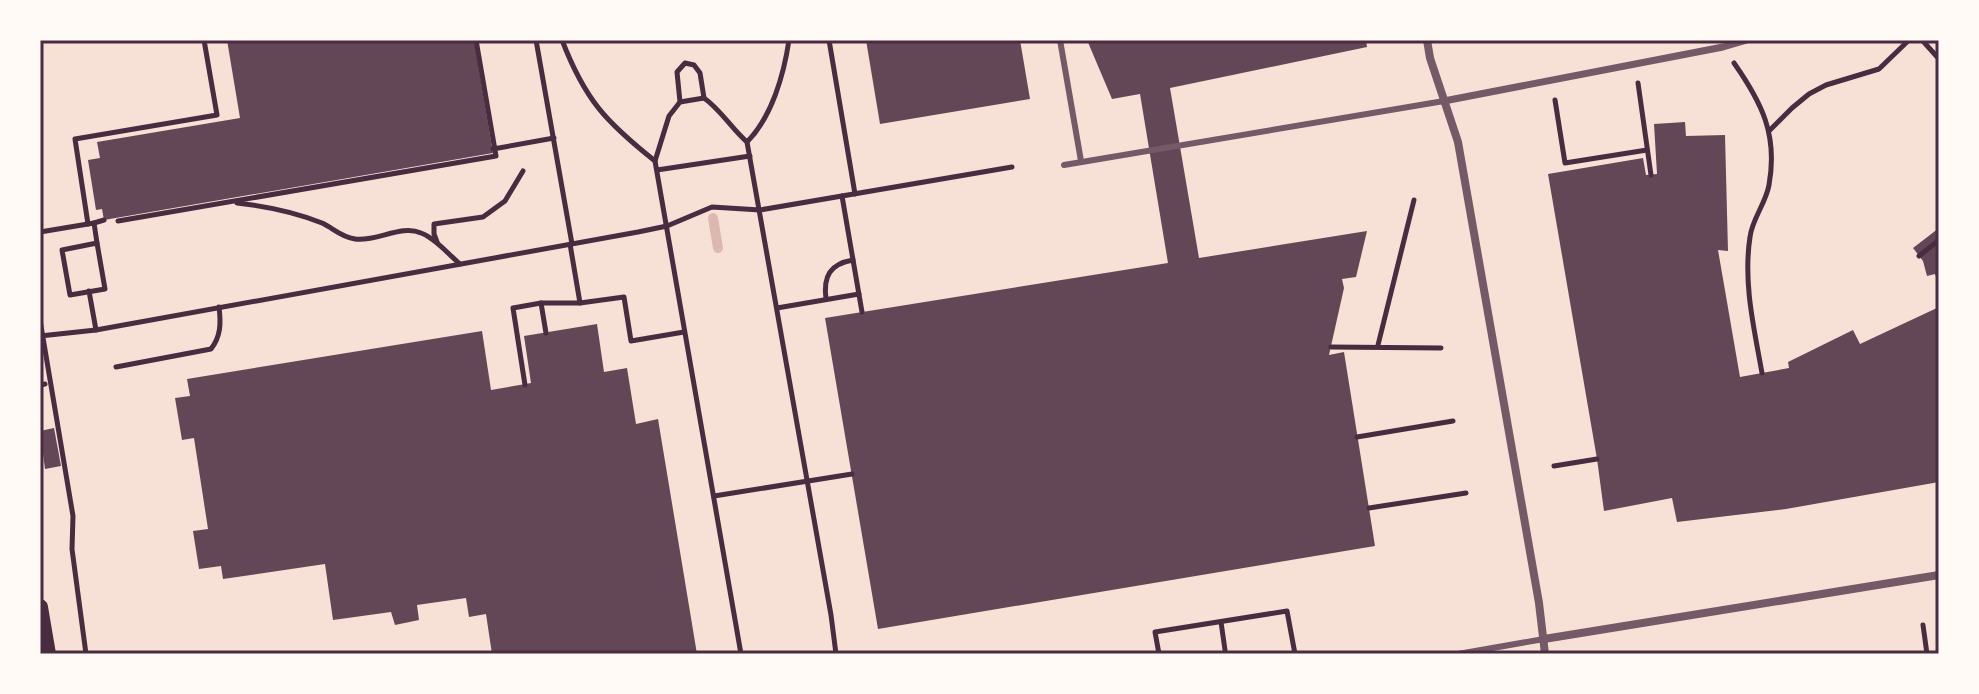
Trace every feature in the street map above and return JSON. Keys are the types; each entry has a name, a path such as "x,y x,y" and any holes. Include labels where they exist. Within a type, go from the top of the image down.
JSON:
{"main road":[{"path":"41,615 48,654"}],"street":[{"path":"1427,40 1461,155 1545,654"},
{"path":"1444,101 1747,40"},
{"path":"1544,639 1939,575"}],"lane":[{"path":"1060,40 1081,161"},
{"path":"1064,165 1444,101"},
{"path":"1458,654 1544,639"}],"path":[{"path":"97,243 62,250 70,295 105,289 97,243 75,139 217,115 204,40"},
{"path":"118,221 496,156 476,40"},
{"path":"536,40 580,303"},
{"path":"562,40 582,86 595,106 611,126 655,161"},
{"path":"747,142 771,104 789,40"},
{"path":"829,40 855,194"},
{"path":"1769,131 1809,94 1826,85 1879,69 1909,40"},
{"path":"1922,40 1939,59"},
{"path":"1723,47 1760,102 1769,131 1769,185 1750,234 1749,254 1748,291 1762,373"},
{"path":"1636,62 1651,175"},
{"path":"680,102 676,77 678,68 685,63 694,65 698,69 704,98 747,142 836,654"},
{"path":"1551,81 1565,163 1647,150"},
{"path":"704,98 680,102 669,116 655,161 741,654"},
{"path":"493,149 554,138"},
{"path":"657,170 750,156"},
{"path":"41,336 96,330 667,226 712,207 760,210 1012,167"},
{"path":"439,246 434,224 483,217 505,201 523,171"},
{"path":"842,196 862,312"},
{"path":"1378,345 1414,200"},
{"path":"227,202 248,204 314,221 353,239 374,239 393,233 418,231 461,264"},
{"path":"40,232 104,220"},
{"path":"1919,256 1939,240"},
{"path":"826,299 825,277 830,269 853,260"},
{"path":"89,291 96,330"},
{"path":"777,308 859,294"},
{"path":"525,385 513,308 624,297 631,341 684,332"},
{"path":"541,303 546,333"},
{"path":"116,367 211,349 218,340 221,321 219,307"},
{"path":"40,320 73,516 72,549 86,654"},
{"path":"1331,347 1378,345 1441,348"},
{"path":"1357,437 1453,421"},
{"path":"1554,466 1597,459"},
{"path":"714,496 852,474"},
{"path":"1369,508 1466,493"},
{"path":"1159,654 1155,632 1287,611 1295,654"},
{"path":"1221,622 1225,650"},
{"path":"1923,625 1927,654"}],"building":[{"path":"227,40 474,40 493,153 104,220 102,209 96,210 88,160 100,158 97,142 240,118"},
{"path":"866,40 1020,40 1030,99 880,124"},
{"path":"1087,40 1366,40 1367,47 1170,88 1199,258 1367,231 1356,277 1342,279 1344,288 1329,355 1344,352 1375,546 878,629 825,318 1168,263 1140,94 1112,99"},
{"path":"1685,122 1686,136 1725,135 1728,251 1718,250 1740,377 1789,368 1788,362 1853,330 1860,344 1939,307 1939,482 1786,509 1677,522 1672,498 1604,511 1548,174 1643,158 1646,175 1657,174 1654,124"},
{"path":"1939,228 1938,283 1935,274 1927,276 1923,261 1913,248"},
{"path":"597,324 604,372 627,368 636,424 658,419 697,654 492,654 486,614 469,617 466,598 417,605 419,620 395,625 391,612 333,620 325,564 223,579 221,566 199,569 193,531 208,529 194,438 182,440 175,398 190,396 187,379 482,331 491,390 531,383 524,336"},
{"path":"54,428 61,466 45,469 40,431"}],"waterway":[{"path":"713,218 718,248"}]}
